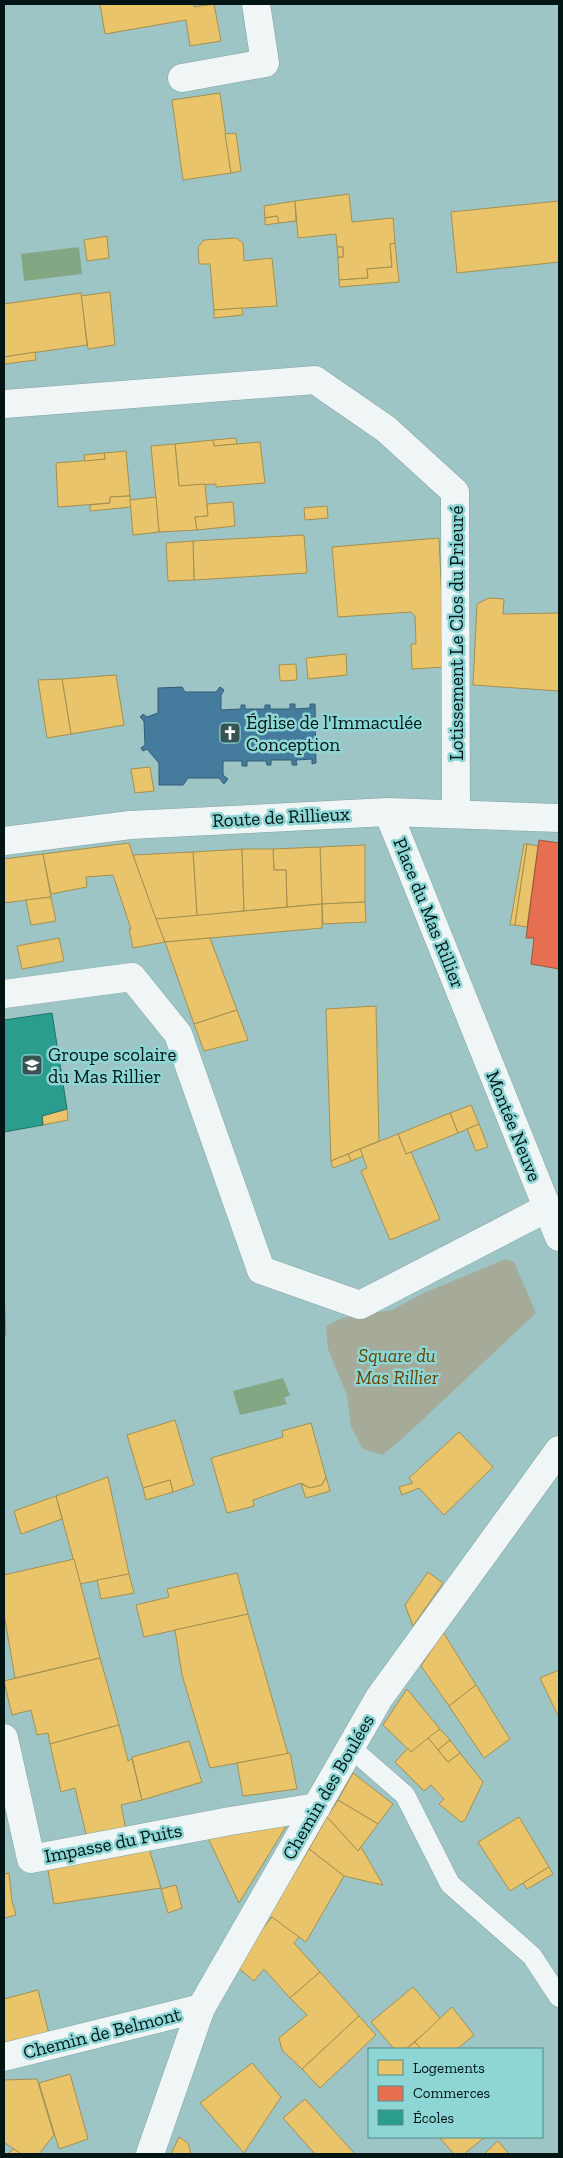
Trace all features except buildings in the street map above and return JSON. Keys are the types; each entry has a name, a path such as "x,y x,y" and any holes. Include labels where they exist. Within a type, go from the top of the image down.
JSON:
{"street":[{"path":"182,78 265,63 256,4"},
{"name":"Lotissement Le Clos du Prieuré","path":"5,404 316,380 386,429 455,492 456,814"},
{"name":"Route de Rillieux","path":"4,841 130,825 388,812 559,818"},
{"name":"Place du Mas Rillier","path":"388,812 470,1015"},
{"path":"4,994 132,977 178,1034 261,1270 360,1305 547,1208"},
{"name":"Montée Neuve","path":"470,1015 559,1237"},
{"name":"Chemin des Boulées","path":"150,2154 201,2008 379,1698 559,1450"},
{"name":"Impasse du Puits","path":"4,1738 31,1859 230,1820 317,1807"},
{"name":"Chemin de Belmont","path":"4,2057 201,2008"}],"lane":[{"path":"351,1748 405,1795 450,1884 532,1956 559,1997"}],"green space":[{"name":"Square du Mas Rillier","path":"506,1259 514,1262 536,1313 402,1439 382,1455 363,1449 351,1427 347,1395 328,1349 326,1326 342,1318 392,1310 424,1293"}],"shaded area":[{"path":"79,247 82,274 24,281 21,254"},
{"path":"283,1378 290,1395 284,1398 287,1404 240,1415 233,1391"}],"place":[{"name":"Église de l'Immaculée Conception","path":"230,733"},
{"name":"Groupe scolaire du Mas Rillier","path":"32,1065"}]}
